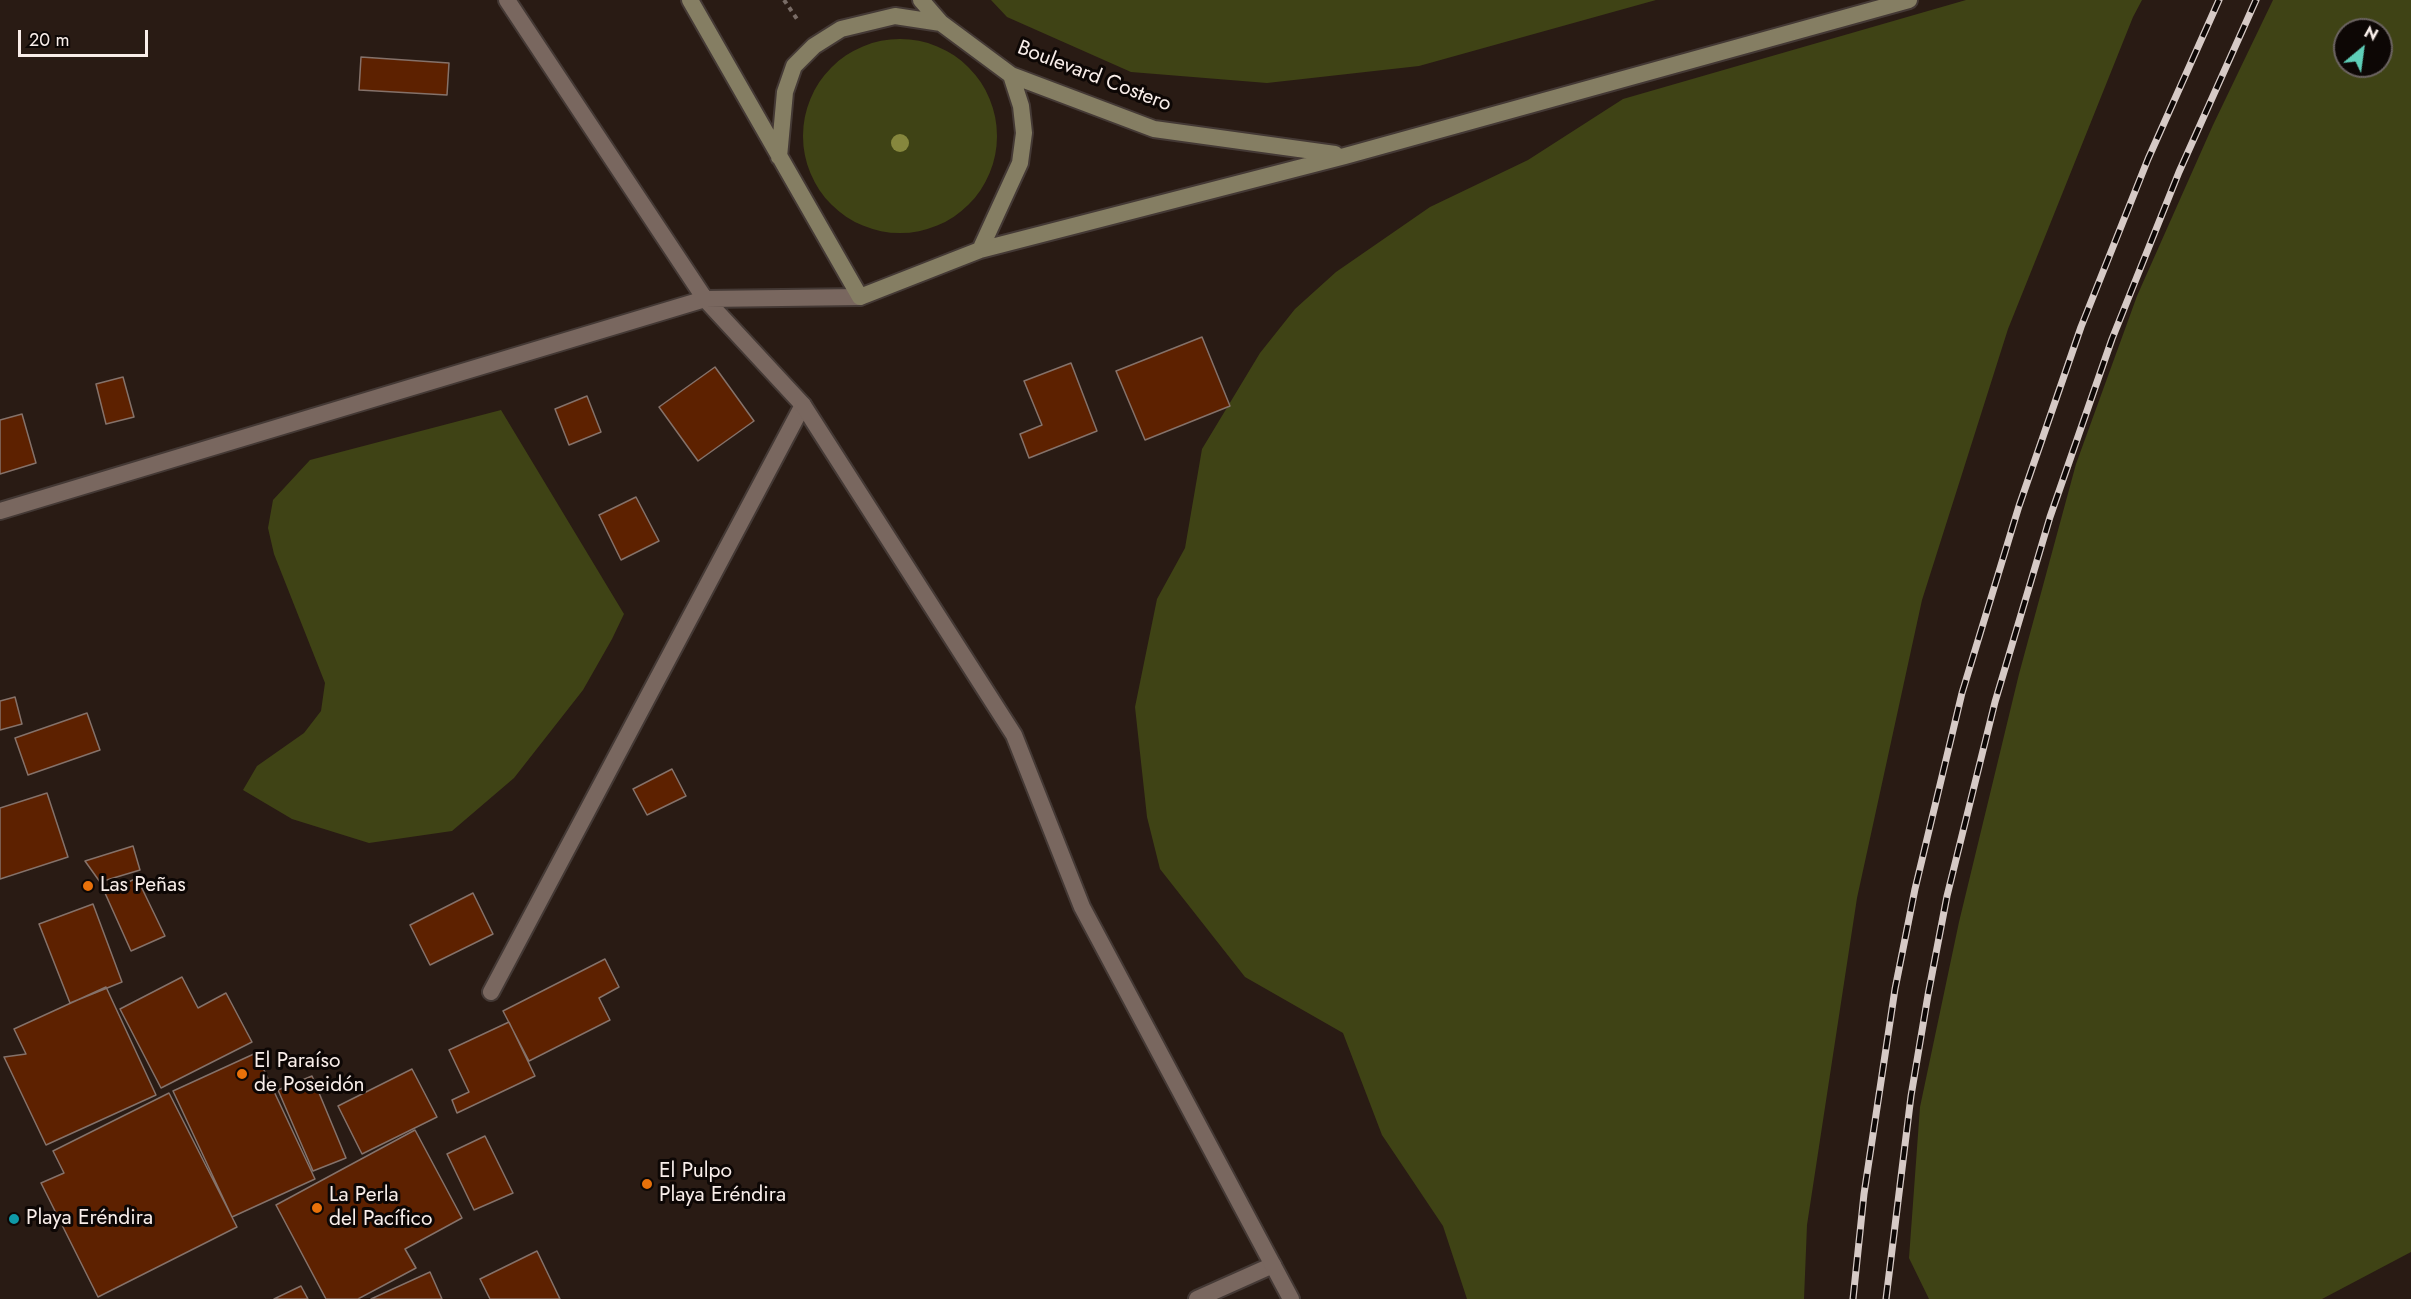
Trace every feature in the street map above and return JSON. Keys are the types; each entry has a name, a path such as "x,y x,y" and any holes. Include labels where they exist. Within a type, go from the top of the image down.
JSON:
{"main road":[{"path":"690,0 860,297 980,250 1345,156 1909,0"},
{"name":"Boulevard Costero","path":"921,0 941,23 1011,75 1154,129 1345,156"},
{"path":"779,157 784,92 794,66 814,46 841,29 895,16 941,23"},
{"path":"980,250 1020,162 1024,133 1021,106 1011,75"}],"street":[{"path":"507,0 705,299 803,405 1014,735 1082,908 1291,1299"},
{"path":"0,511 705,299 860,297"},
{"path":"491,992 803,405"},
{"path":"1197,1299 1273,1265"}],"green space":[{"path":"991,0 1656,0 1419,66 1267,83 1131,72 1007,17"},
{"path":"1966,0 2142,0 2133,17 2008,329 1922,600 1857,898 1807,1225 1804,1299 1467,1299 1443,1226 1382,1135 1343,1033 1245,977 1160,869 1147,817 1135,707 1157,599 1185,548 1202,449 1260,353 1295,309 1336,272 1430,207 1528,160 1623,99"},
{"path":"2273,0 2411,0 2411,1252 2322,1299 1929,1299 1909,1258 1920,1107 1959,922 2019,674 2076,464 2137,296 2213,125"},
{"path":"900,39 928,43 946,51 961,61 975,75 993,108 997,136 993,164 985,182 975,197 961,211 928,229 900,233 872,229 854,221 839,211 825,197 807,164 803,136 807,108 815,90 825,75 839,61 872,43"},
{"path":"501,410 624,614 583,690 514,778 452,831 369,843 292,819 243,790 257,766 304,733 321,711 325,683 274,554 268,528 273,500 310,460"}],"building":[{"path":"361,57 449,63 447,95 359,90"},
{"path":"1202,337 1230,406 1145,440 1116,371"},
{"path":"1071,363 1097,431 1029,458 1020,434 1042,425 1024,381"},
{"path":"715,367 754,421 698,461 659,407"},
{"path":"123,377 134,417 106,424 96,384"},
{"path":"587,396 601,432 569,445 555,409"},
{"path":"22,414 36,463 0,474 0,420"},
{"path":"636,497 659,541 621,560 599,515"},
{"path":"15,697 22,724 0,730 0,701"},
{"path":"87,713 100,750 28,775 15,738"},
{"path":"672,769 686,796 647,815 633,789"},
{"path":"47,793 68,857 0,879 0,808"},
{"path":"133,846 140,870 100,882 85,861"},
{"path":"137,878 165,936 131,951 105,893"},
{"path":"473,893 493,934 430,965 410,925"},
{"path":"93,904 122,982 70,1003 39,924"},
{"path":"605,959 619,987 599,998 610,1020 529,1061 503,1011"},
{"path":"182,977 198,1008 226,993 252,1042 161,1088 120,1009"},
{"path":"106,987 156,1095 46,1145 4,1057 26,1054 14,1029"},
{"path":"509,1022 535,1076 457,1113 452,1100 469,1092 449,1050"},
{"path":"256,1053 315,1179 232,1217 173,1091"},
{"path":"412,1069 437,1117 362,1154 338,1106"},
{"path":"312,1076 346,1158 313,1171 278,1090"},
{"path":"169,1093 237,1227 98,1297 41,1183 64,1173 53,1151"},
{"path":"415,1130 462,1218 405,1249 416,1268 358,1299 326,1299 276,1205"},
{"path":"485,1136 513,1193 474,1210 447,1154"},
{"path":"537,1251 560,1299 490,1299 480,1279"},
{"path":"430,1272 442,1299 371,1299"},
{"path":"301,1286 308,1299 274,1299"}],"railway":[{"path":"1853,1299 1864,1194 1895,989 1915,889 1962,693 2019,506 2081,327 2148,159 2219,0"},
{"path":"1886,1299 1911,1096 1928,995 1947,896 1995,702 2050,517 2112,339 2179,172 2256,0"}],"place":[{"name":"Las Peñas","path":"88,886"},
{"name":"El Paraíso de Poseidón","path":"242,1074"},
{"name":"El Pulpo Playa Eréndira","path":"647,1184"},
{"name":"La Perla del Pacífico","path":"317,1208"},
{"name":"Playa Eréndira","path":"14,1219"}]}
